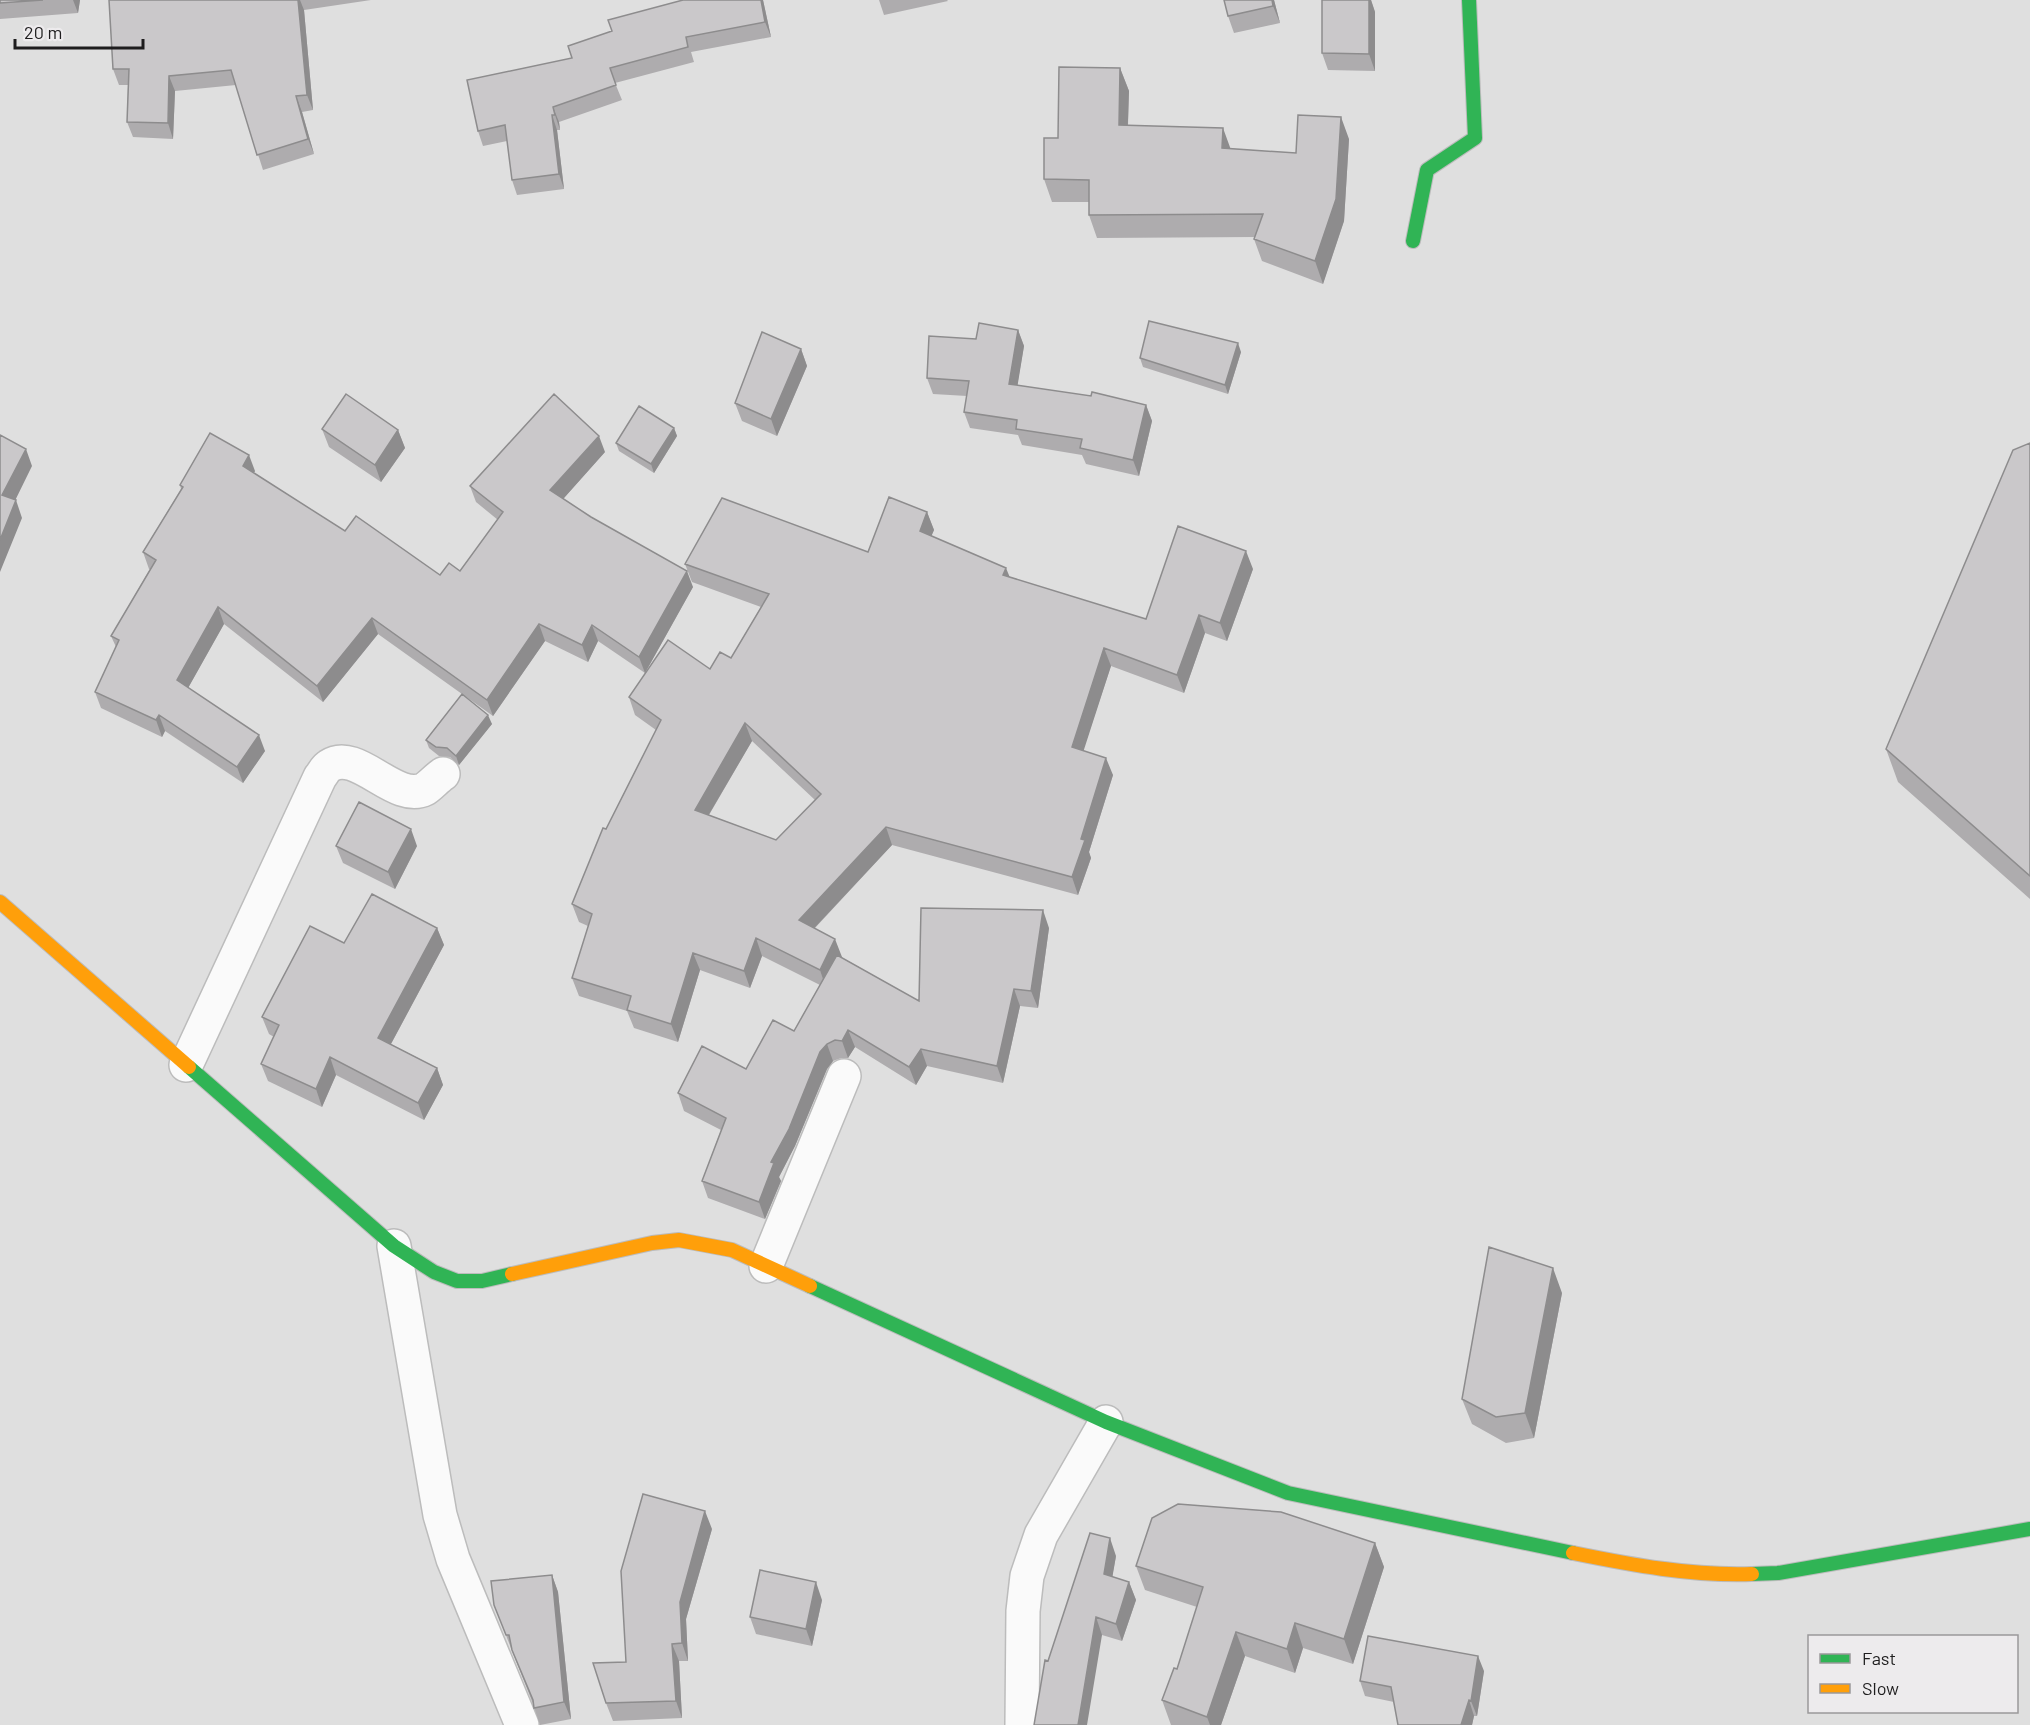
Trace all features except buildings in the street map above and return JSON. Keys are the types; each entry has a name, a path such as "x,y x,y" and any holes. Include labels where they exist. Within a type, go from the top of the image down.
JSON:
{"street":[{"path":"1413,241 1427,170 1475,138 1469,0"},
{"path":"186,1065 320,777 328,766 340,762 352,764 398,788 414,791 425,789 443,774"},
{"path":"0,902 394,1246 435,1272 457,1281 482,1281 652,1243 678,1240 732,1250 1106,1422 1288,1493 1641,1567 1688,1574 1736,1576 1778,1573 2030,1530"},
{"path":"766,1266 844,1076"},
{"path":"394,1246 440,1515 453,1559 522,1725"},
{"path":"1022,1725 1023,1611 1027,1576 1041,1535 1106,1422"}],"traffic: fast":[{"path":"1413,241 1427,170 1475,138 1469,0"},
{"path":"189,1067 394,1246 434,1272 457,1281 482,1281 512,1274"},
{"path":"810,1286 1106,1422 1288,1493 1573,1553"},
{"path":"1752,1574 1778,1573 2030,1529"}],"traffic: slow":[{"path":"0,902 189,1067"},
{"path":"512,1274 652,1243 679,1240 732,1250 810,1286"},
{"path":"1573,1553 1684,1571 1752,1574"}]}
